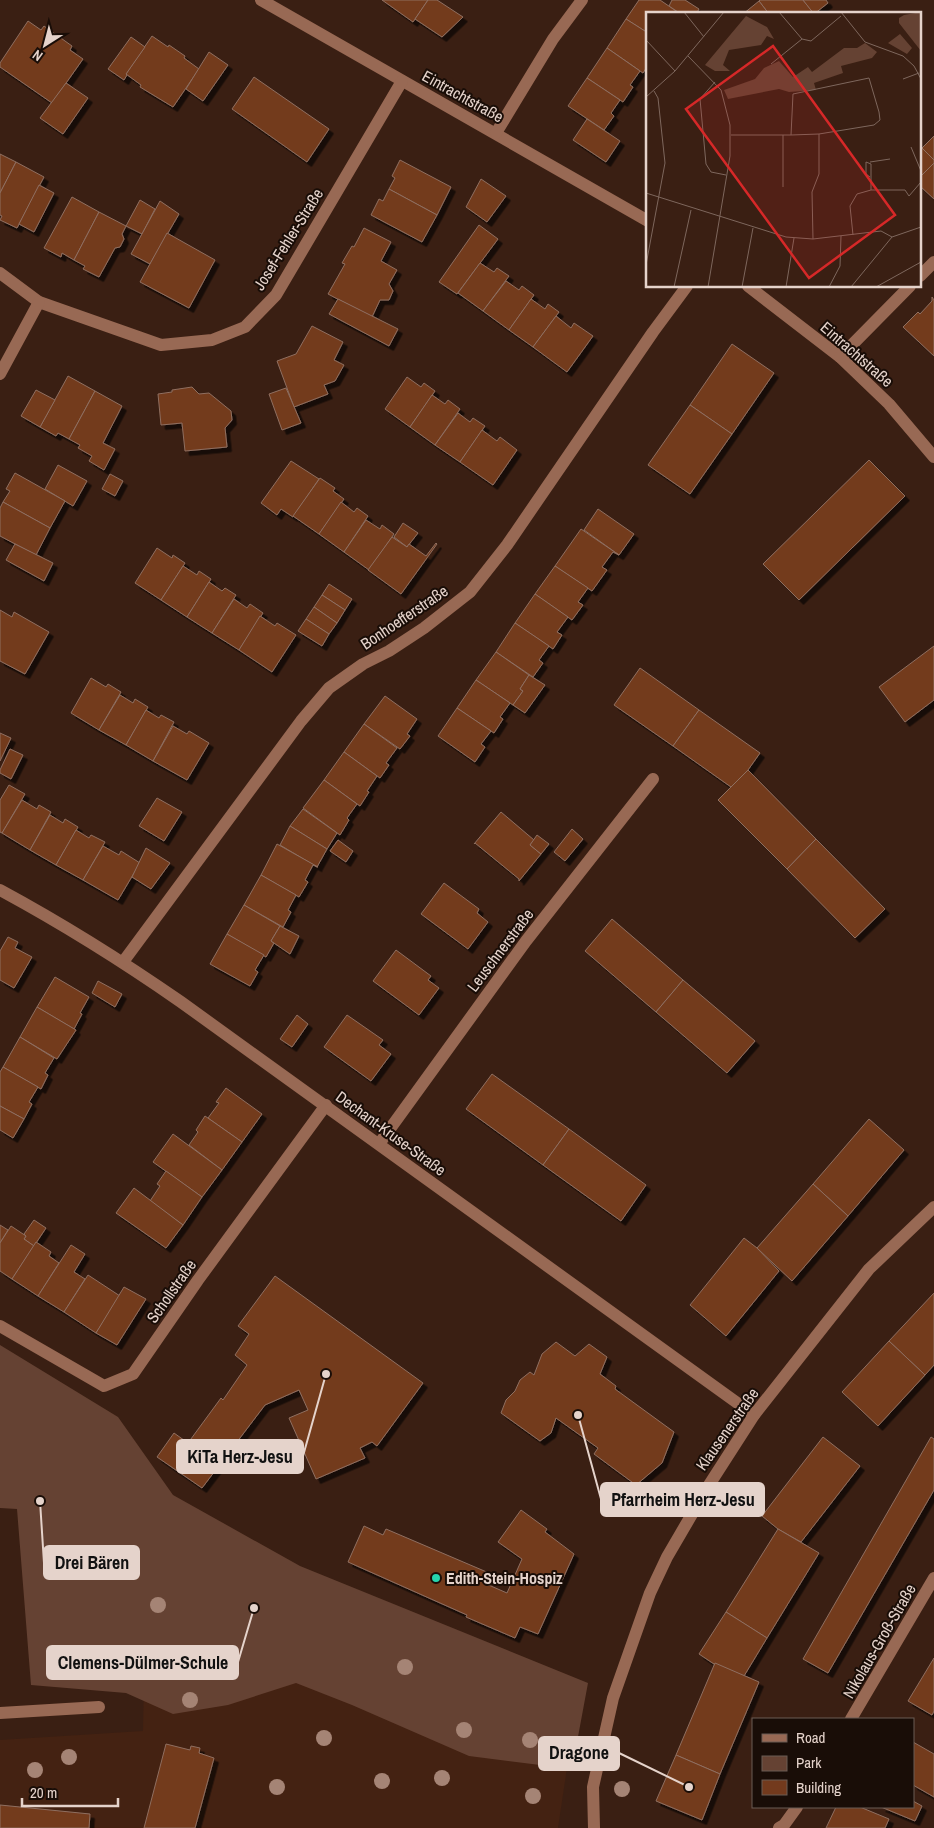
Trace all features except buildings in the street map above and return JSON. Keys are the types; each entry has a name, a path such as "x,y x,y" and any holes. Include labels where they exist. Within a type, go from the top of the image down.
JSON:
{"street":[{"name":"Eintrachtstraße","path":"261,0 646,220"},
{"path":"496,133 552,39 582,0"},
{"name":"Josef-Fehler-Straße","path":"0,273 39,302 161,345 212,340 245,326 276,295 402,81"},
{"path":"922,274 934,262"},
{"name":"Bonhoefferstraße","path":"123,962 301,721 329,688 364,664 424,628 470,592 507,545 653,332 686,288"},
{"name":"Eintrachtstraße","path":"751,288 840,358 889,404 934,457"},
{"path":"840,358 908,288"},
{"path":"0,374 39,302"},
{"name":"Leuschnerstraße","path":"379,1144 526,941 654,780"},
{"name":"Dechant-Kruse-Straße","path":"0,890 58,922 123,962 326,1105 754,1416"},
{"name":"Schollstraße","path":"0,1326 104,1386 133,1374 198,1280 326,1105"},
{"name":"Klausenerstraße","path":"594,1828 593,1787 611,1706 650,1593 667,1557 709,1485 754,1416 869,1269 934,1207"},
{"name":"Nikolaus-Groß-Straße","path":"853,1718 934,1578"},
{"path":"0,1713 99,1707"},
{"path":"778,1828 784,1825 797,1808"}],"shaded area":[{"path":"147,1522 578,1694 558,1828 0,1828 0,1740 143,1731"}],"green space":[{"path":"0,1345 118,1417 173,1495 300,1566 588,1683 572,1769 469,1756 352,1705 296,1683 228,1705 173,1714 126,1693 31,1685 17,1509 0,1508"}],"place":[{"name":"KiTa Herz-Jesu","path":"326,1374"},
{"name":"Pfarrheim Herz-Jesu","path":"578,1415"},
{"name":"Drei Bären","path":"40,1501"},
{"name":"Edith-Stein-Hospiz","path":"436,1578"},
{"name":"Clemens-Dülmer-Schule","path":"254,1608"},
{"name":"Dragone","path":"689,1787"}]}
